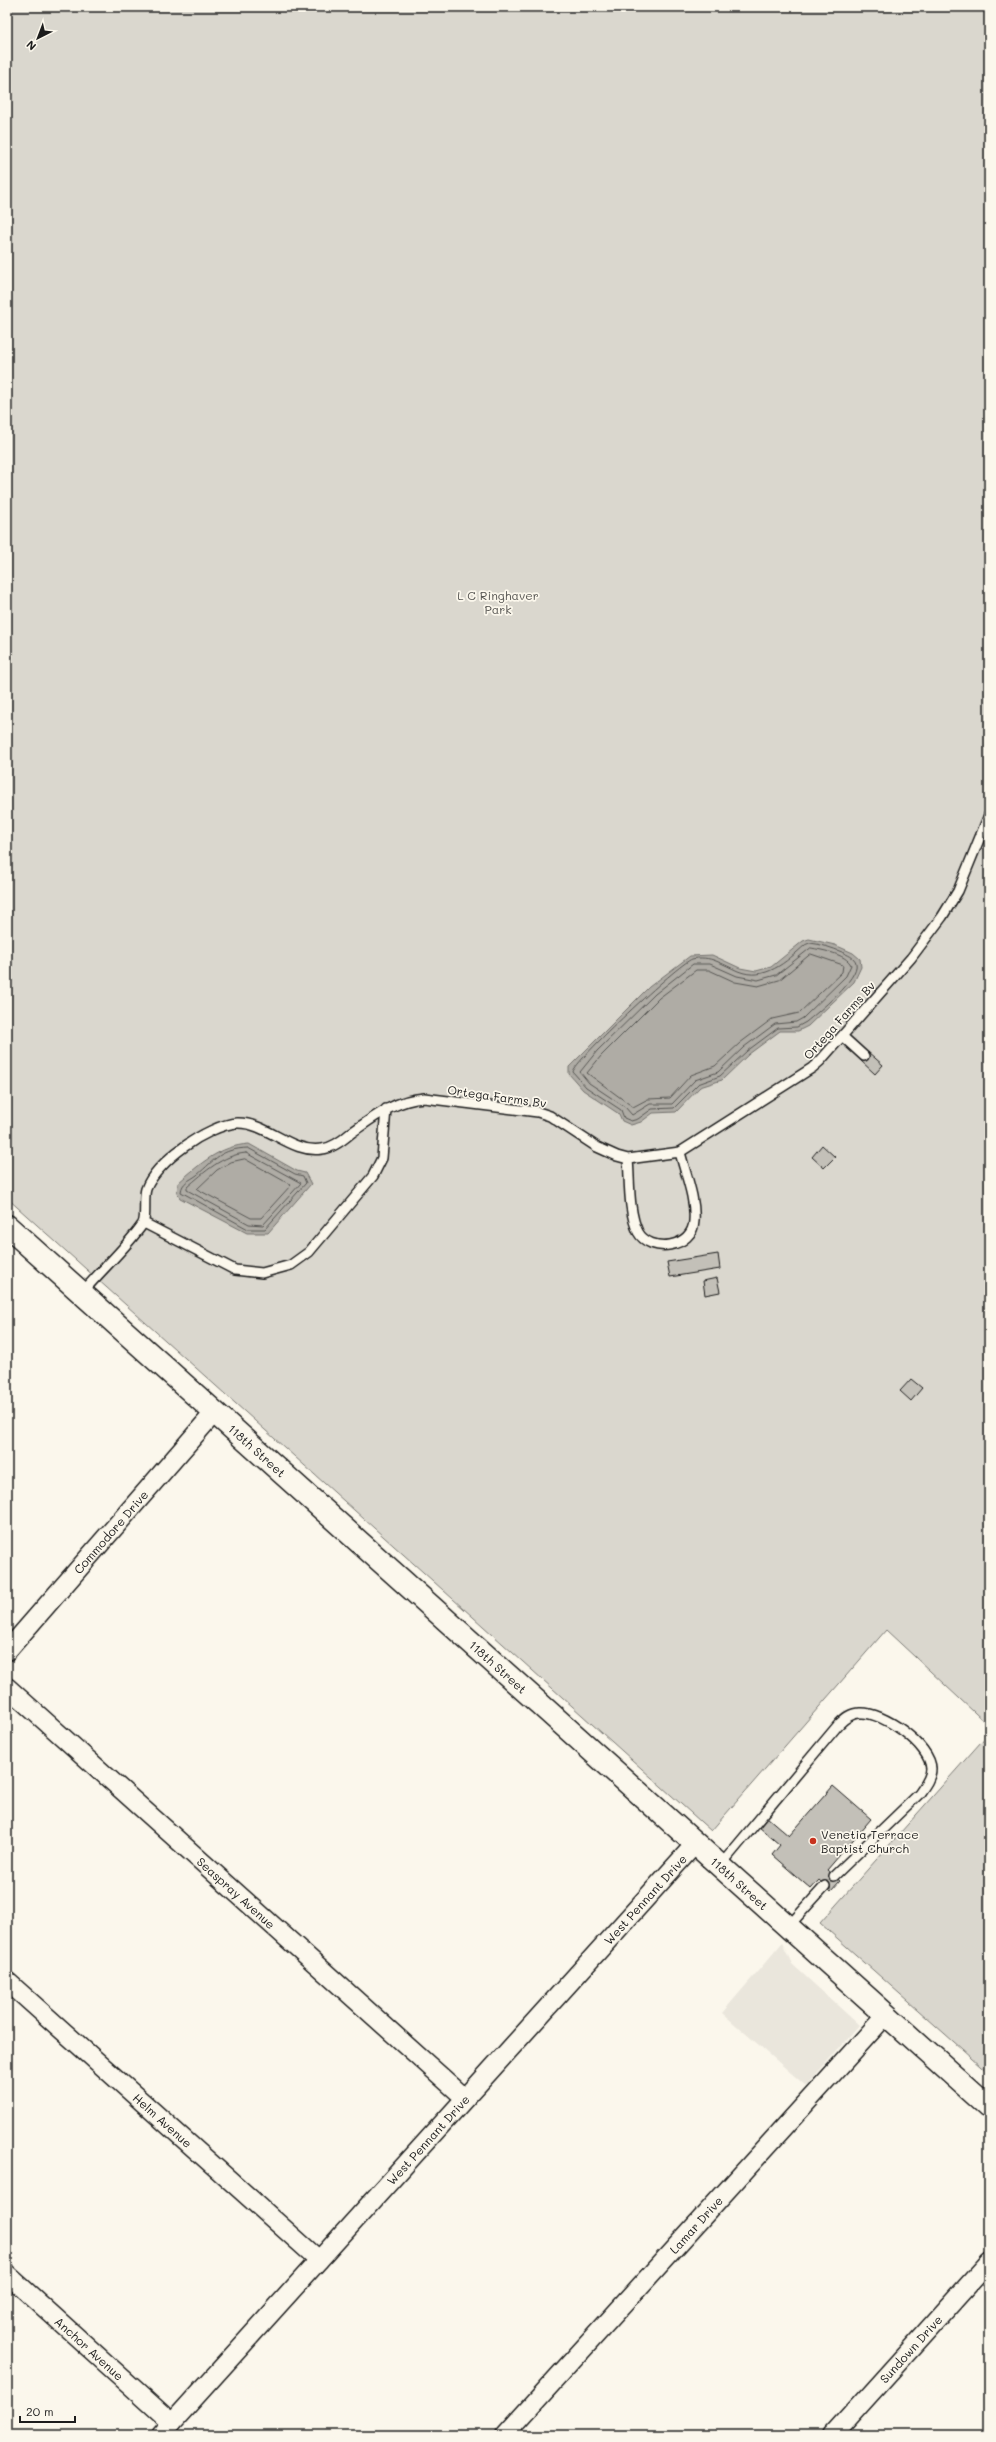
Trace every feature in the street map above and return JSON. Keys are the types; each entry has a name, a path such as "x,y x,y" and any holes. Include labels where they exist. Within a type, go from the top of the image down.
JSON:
{"street":[{"name":"118th Street","path":"7,1226 694,1844 989,2107"},
{"name":"Commodore Drive","path":"7,1651 214,1413"},
{"name":"Seaspray Avenue","path":"7,1687 465,2098"},
{"name":"West Pennant Drive","path":"166,2429 694,1844"},
{"name":"Helm Avenue","path":"7,1981 319,2260"},
{"name":"Lamar Drive","path":"505,2435 886,2015"},
{"name":"Sundown Drive","path":"833,2435 989,2262"},
{"name":"Anchor Avenue","path":"7,2274 166,2429"}],"lane":[{"name":"Ortega Farms Bv","path":"144,1223 144,1201 152,1178 182,1149 218,1128 244,1123 305,1149 322,1149 341,1141 386,1109 408,1100 424,1098 538,1112 550,1116 602,1149 628,1159 680,1152 812,1068 842,1036 911,958 942,917 958,891 989,815"},
{"path":"842,1036 864,1056"},
{"path":"82,1293 144,1223 235,1270 262,1273 291,1266 309,1252 374,1176 382,1158 386,1109"},
{"path":"628,1159 635,1224 643,1238 652,1244 663,1245 683,1240 690,1234 694,1222 693,1207 680,1152"},
{"path":"720,1866 839,1724 852,1714 868,1714 891,1722 904,1732 928,1758 931,1769 927,1783 919,1794 834,1876"},
{"path":"788,1927 825,1886"}],"shaded area":[{"path":"782,1943 792,1964 859,2025 806,2086 722,2013"}],"green space":[{"name":"L C Ringhaver Park","path":"7,7 989,7 989,1726 886,1630 711,1831 7,1198"},
{"path":"989,1733 989,2073 820,1923"}],"water":[{"path":"809,939 835,945 853,953 860,959 861,967 854,982 808,1026 798,1031 780,1031 749,1054 722,1080 700,1087 676,1112 653,1113 641,1122 631,1125 622,1121 619,1114 583,1090 569,1074 569,1067 649,987 690,956 712,955 740,968 756,971 771,967 803,941"},
{"path":"249,1144 297,1171 305,1173 311,1184 268,1233 247,1233 180,1198 177,1193 178,1183 210,1157 228,1148"}],"building":[{"path":"868,1052 883,1065 875,1074 860,1060"},
{"path":"822,1145 835,1157 824,1168 812,1157"},
{"path":"718,1254 720,1269 670,1277 667,1262"},
{"path":"717,1278 720,1292 705,1295 703,1281"},
{"path":"911,1379 922,1388 911,1401 900,1391"},
{"name":"Venetia Terrace Baptist Church","path":"833,1786 871,1819 827,1870 840,1881 831,1891 819,1880 811,1889 772,1855 780,1845 759,1827 767,1817 789,1836"}],"place":[{"name":"Venetia Terrace Baptist Church","path":"813,1841"}]}
